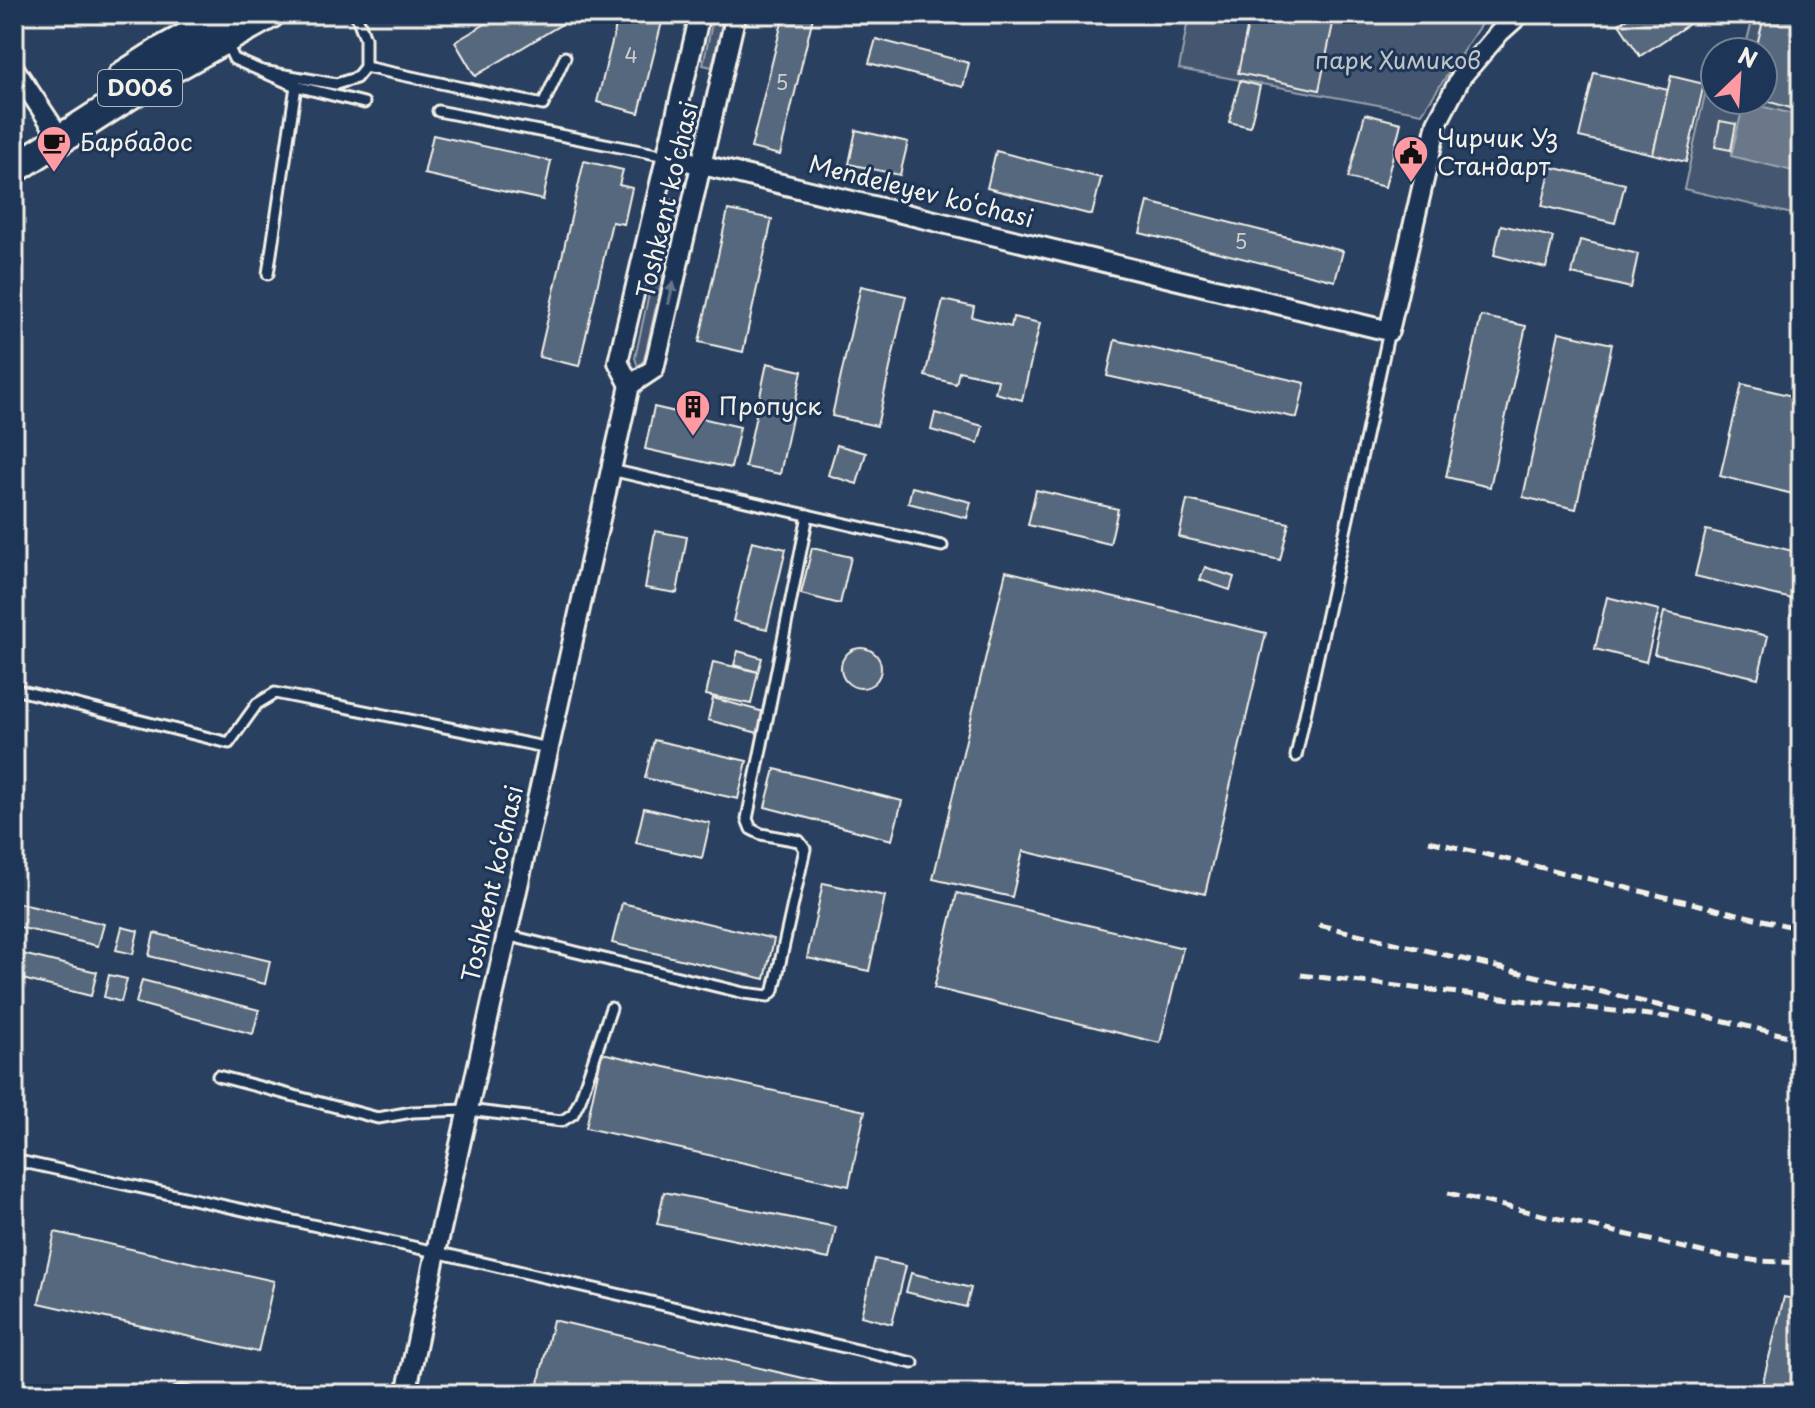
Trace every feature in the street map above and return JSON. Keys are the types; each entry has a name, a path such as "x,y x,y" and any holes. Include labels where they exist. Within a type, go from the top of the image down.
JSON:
{"main road":[{"name":"D006","path":"14,169 56,131 162,51 270,14"},
{"name":"D006","path":"14,146 56,131"}],"street":[{"name":"Toshkent ko‘chasi","path":"406,1394 630,385 618,362 700,14"},
{"name":"Toshkent ko‘chasi","path":"630,385 654,369 736,14"},
{"path":"1389,331 1437,123 1461,77 1520,14"},
{"path":"14,68 56,131"},
{"name":"Mendeleyev ko‘chasi","path":"666,156 1389,331"}],"lane":[{"path":"262,71 336,84 356,78 365,67 365,38 356,14"},
{"path":"227,27 234,59 296,86 364,103"},
{"path":"365,67 543,105 565,57"},
{"path":"268,274 296,86"},
{"name":"Mendeleyev ko‘chasi","path":"438,111 666,156"},
{"path":"1296,756 1389,331"},
{"path":"611,470 942,546"},
{"path":"506,935 744,993 768,996 774,990 805,849 799,841 761,834 751,829 747,819 808,515"},
{"path":"14,689 229,743 257,704 275,693 549,748"},
{"path":"218,1076 378,1118 412,1112 467,1110 562,1121 573,1114 580,1100 611,1008"},
{"path":"14,1160 436,1252 913,1363"},
{"path":"175,1394 182,1391 194,1394"}],"green space":[{"path":"714,14 724,14 712,67 703,65"},
{"name":"парк Химиков","path":"1189,14 1494,14 1483,21 1422,113 1179,69"},
{"path":"1754,14 1801,14 1801,216 1684,189 1700,116 1779,116 1779,36 1748,36"},
{"path":"676,197 679,204 644,360 638,367 635,358 669,202"}],"shaded area":[{"path":"1779,111 1801,116 1801,173 1731,156 1741,116 1779,116"}],"building":[{"path":"502,14 577,15 475,76 455,42"},
{"path":"619,14 664,14 639,113 597,102"},
{"path":"784,14 813,17 780,155 751,148"},
{"path":"1250,14 1335,14 1319,90 1238,73"},
{"path":"1634,14 1704,14 1640,56 1619,24"},
{"path":"1765,14 1801,14 1801,82 1794,109 1779,105 1779,36 1759,36"},
{"path":"876,39 969,63 963,87 869,63"},
{"path":"1594,73 1668,90 1653,154 1579,137"},
{"path":"1671,76 1699,83 1699,106 1686,162 1653,154"},
{"path":"1240,81 1260,86 1250,127 1229,122"},
{"path":"1365,114 1401,123 1385,187 1348,178"},
{"path":"1720,121 1736,124 1731,150 1715,147"},
{"path":"856,130 908,142 900,175 849,164"},
{"path":"433,135 551,161 543,200 424,174"},
{"path":"996,151 1101,178 1092,215 987,188"},
{"path":"584,161 623,170 619,185 632,188 624,224 612,222 579,366 539,357"},
{"path":"1551,167 1625,184 1615,223 1542,206"},
{"path":"1148,202 1343,251 1335,281 1140,233"},
{"path":"728,210 772,219 743,352 699,342"},
{"path":"1501,225 1553,237 1546,268 1494,255"},
{"path":"1580,240 1638,254 1631,288 1572,274"},
{"path":"861,286 906,296 877,426 832,416"},
{"path":"943,300 974,307 972,317 1011,327 1013,317 1040,323 1022,400 995,393 998,380 959,371 956,384 925,376"},
{"path":"1481,316 1526,326 1490,487 1446,477"},
{"path":"1559,332 1612,344 1576,509 1523,497"},
{"path":"1115,340 1305,383 1297,418 1107,376"},
{"path":"767,363 802,371 780,474 745,467"},
{"path":"1742,384 1801,398 1801,496 1720,476"},
{"name":"Пропуск","path":"654,407 740,427 731,468 645,449"},
{"path":"935,413 983,426 978,443 931,430"},
{"path":"837,445 866,453 857,484 828,475"},
{"path":"912,487 971,502 967,518 908,503"},
{"path":"1036,490 1118,509 1110,544 1028,525"},
{"path":"1187,500 1289,523 1280,560 1179,537"},
{"path":"1706,530 1801,553 1801,601 1695,576"},
{"path":"655,531 687,537 677,593 645,588"},
{"path":"752,541 786,549 767,629 733,621"},
{"path":"812,548 851,557 840,604 801,594"},
{"path":"1205,567 1234,577 1230,590 1200,580"},
{"path":"1006,571 1266,633 1205,894 1023,851 1012,897 933,879"},
{"path":"1607,597 1659,610 1646,662 1595,649"},
{"path":"1664,612 1768,636 1758,678 1654,654"},
{"path":"861,648 875,654 881,668 875,682 861,688 847,682 841,668 847,654"},
{"path":"738,651 762,658 758,672 734,665"},
{"path":"713,662 758,672 751,704 706,695"},
{"path":"713,698 764,712 758,733 708,720"},
{"path":"654,740 747,761 738,799 645,778"},
{"path":"775,769 902,801 892,840 765,807"},
{"path":"644,808 710,823 702,858 636,843"},
{"path":"823,883 885,896 869,971 807,958"},
{"path":"957,893 1183,948 1160,1043 934,988"},
{"path":"14,902 104,924 98,946 14,926"},
{"path":"622,903 774,939 765,979 612,943"},
{"path":"122,927 138,931 133,954 116,950"},
{"path":"154,933 270,961 265,984 149,956"},
{"path":"14,952 97,972 91,996 14,977"},
{"path":"109,975 127,979 121,1002 104,997"},
{"path":"142,980 259,1010 253,1034 136,1003"},
{"path":"602,1053 865,1111 849,1186 586,1128"},
{"path":"664,1192 836,1227 829,1259 657,1224"},
{"path":"55,1232 274,1281 258,1352 39,1303"},
{"path":"875,1259 906,1266 892,1324 861,1316"},
{"path":"911,1273 971,1288 966,1307 906,1292"},
{"path":"1784,1297 1801,1301 1801,1394 1760,1394"},
{"path":"553,1320 872,1394 536,1394"}],"railway":[{"path":"1429,841 1801,929"},
{"path":"1319,925 1801,1039"},
{"path":"1301,975 1676,1018"},
{"path":"1448,1193 1715,1255 1801,1263"}],"place":[{"name":"Барбадос","path":"54,174"},
{"name":"Чирчик Уз Стандарт","path":"1411,184"},
{"name":"Пропуск","path":"693,438"}]}
